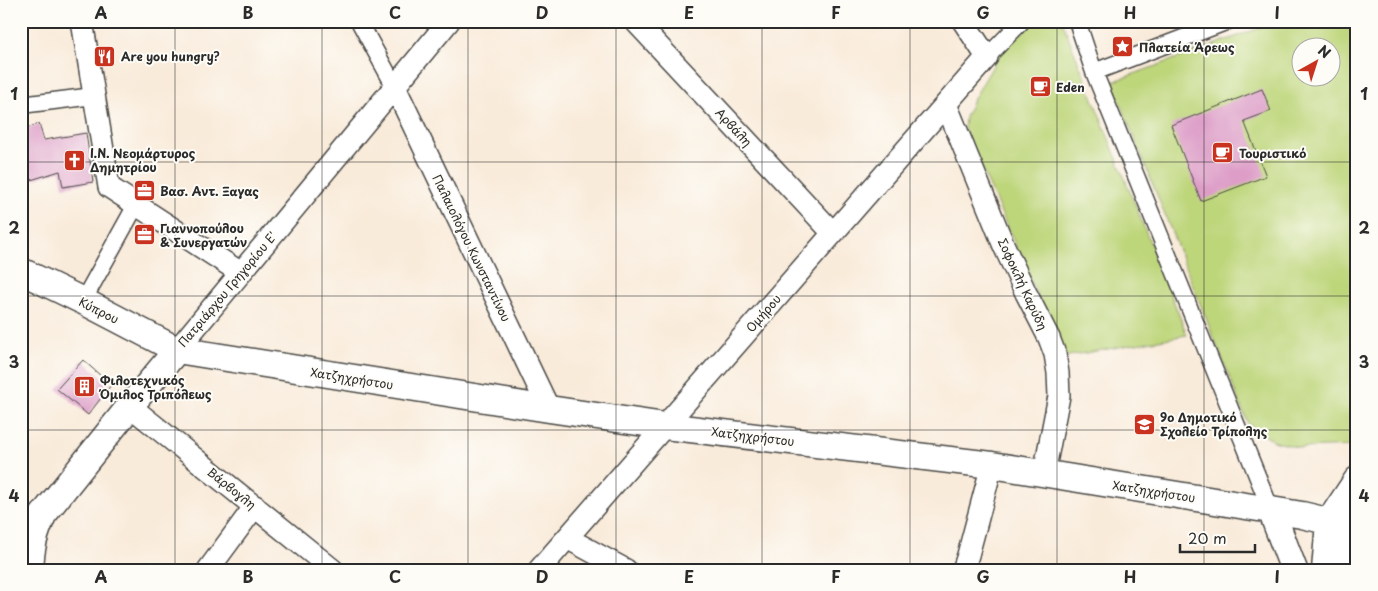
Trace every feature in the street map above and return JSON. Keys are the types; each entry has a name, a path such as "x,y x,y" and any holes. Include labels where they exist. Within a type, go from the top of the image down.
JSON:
{"street":[{"path":"82,21 109,187 241,273"},
{"path":"359,21 395,87"},
{"name":"Πατριάρχου Γρηγορίου Ε'","path":"30,570 30,555 34,536 43,515 130,406 449,21"},
{"name":"Αρβάλη","path":"635,21 833,232"},
{"path":"963,21 987,57 1022,21"},
{"path":"1077,21 1094,72 1272,510 1294,570"},
{"path":"1094,72 1228,21"},
{"name":"Ομήρου","path":"539,570 987,57"},
{"name":"Παλαιολόγου Κωνσταντίνου","path":"395,87 549,409"},
{"path":"21,105 94,96"},
{"name":"Σοφοκλή Καρύδη","path":"946,104 1004,246 1049,338 1054,354 1058,373 1058,396 1044,473"},
{"path":"83,301 136,205"},
{"name":"Κύπρου","path":"21,271 177,350"},
{"name":"Χατζηχρήστου","path":"177,350 665,426 992,465 1272,510 1356,528"},
{"name":"Βάρβογλη","path":"130,406 333,570"},
{"path":"962,570 973,539 992,465"},
{"path":"1325,570 1329,522 1354,484"},
{"path":"1347,570 1356,528 1354,484"},
{"path":"208,570 255,506"},
{"path":"567,538 626,570"}],"green space":[{"path":"1038,21 1062,21 1187,335 1063,357 964,128 965,117 973,100 1001,52 1027,28"},
{"path":"1279,21 1357,21 1357,446 1300,448 1273,441 1248,424 1112,82"}],"building":[{"path":"1262,89 1271,111 1244,121 1266,176 1201,201 1171,125"},
{"path":"39,124 44,140 86,133 93,182 63,187 60,171 21,183 21,130"},
{"name":"Φιλοτεχνικός Όμιλος Τριπόλεως","path":"83,360 111,385 88,415 57,389"}],"place":[{"name":"Πλατεία Άρεως","path":"1123,47"},
{"name":"Are you hungry?","path":"105,56"},
{"name":"Eden","path":"1040,87"},
{"name":"Τουριστικό","path":"1223,153"},
{"name":"Ι.Ν. Νεομάρτυρος Δημητρίου","path":"74,160"},
{"name":"Βασ. Αντ. Ξαγας","path":"144,191"},
{"name":"Γιαννοπούλου & Συνεργατών","path":"144,235"},
{"name":"Φιλοτεχνικός Όμιλος Τριπόλεως","path":"84,387"},
{"name":"9ο Δημοτικό Σχολείο Τρίπολης","path":"1144,424"}]}
